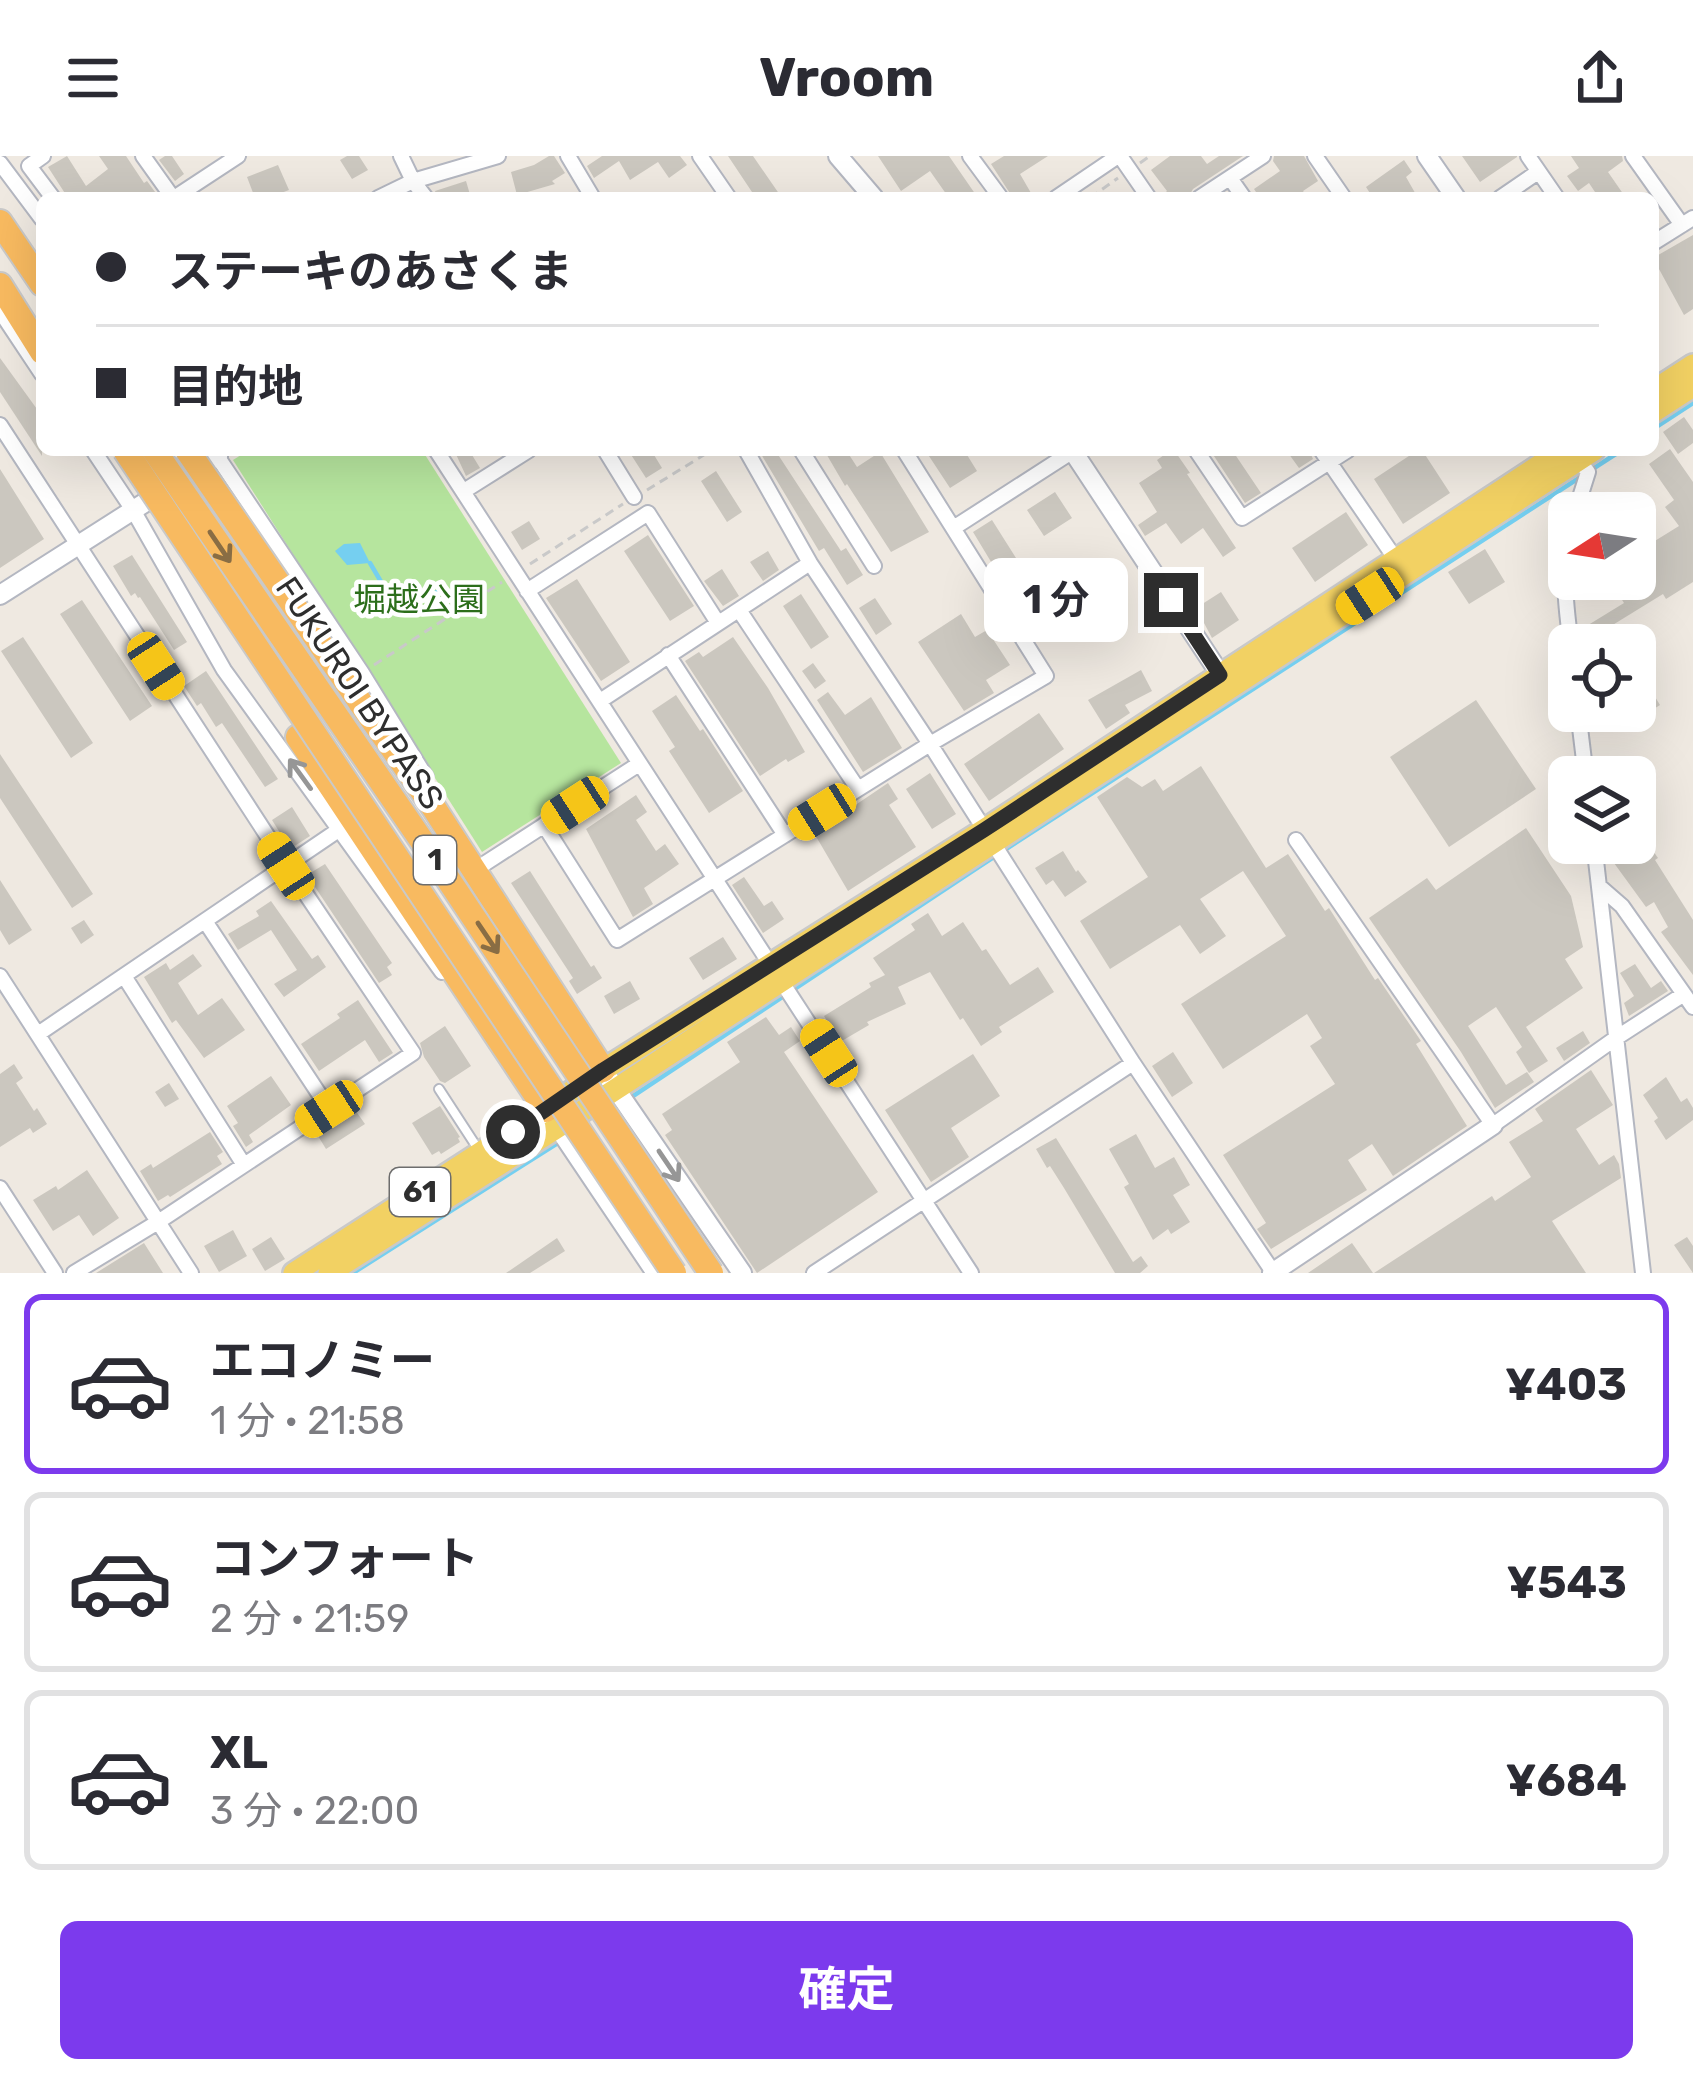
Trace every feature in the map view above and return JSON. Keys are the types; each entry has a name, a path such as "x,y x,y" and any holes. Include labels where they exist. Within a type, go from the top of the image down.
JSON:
{"highway":[{"path":"0,205 36,250"},
{"path":"0,222 36,275"},
{"path":"0,265 36,318"},
{"path":"0,285 36,342"},
{"path":"109,456 552,1119"},
{"name":"FUKUROI BYPASS","path":"129,456 674,1273"},
{"name":"FUKUROI BYPASS","path":"158,456 711,1273"},
{"path":"191,456 609,1079"}],"main road":[{"path":"1659,387 1693,365"},
{"path":"1659,408 1693,386"},
{"name":"61","path":"329,1273 609,1079 989,837 1570,456"},
{"name":"61","path":"294,1273 480,1154 552,1119"}],"street":[{"path":"43,156 29,166 48,192"},
{"path":"143,156 170,192"},
{"path":"183,192 238,156"},
{"path":"401,156 421,192"},
{"path":"390,192 498,156"},
{"path":"568,156 589,192"},
{"path":"700,156 725,192"},
{"path":"838,156 869,192"},
{"path":"970,156 997,192"},
{"path":"1065,192 1119,156 1145,192"},
{"path":"1208,192 1262,156"},
{"path":"1316,156 1340,192"},
{"path":"1427,156 1452,192"},
{"path":"1528,156 1553,192"},
{"path":"1633,156 1687,221 1659,239"},
{"path":"0,163 36,211"},
{"path":"1509,192 1538,172"},
{"path":"1230,178 1240,192"},
{"path":"0,311 36,365"},
{"path":"0,425 413,1053 74,1273"},
{"path":"97,456 224,670 428,956 497,1034"},
{"path":"0,595 213,456"},
{"path":"222,456 481,866 504,918"},
{"path":"440,456 971,1273"},
{"path":"464,491 519,456"},
{"path":"609,456 634,497"},
{"path":"750,456 810,563 1272,1272 1688,993 1622,906 1599,886"},
{"path":"805,456 874,566"},
{"path":"544,825 617,940 1046,676 908,456"},
{"path":"955,526 1063,456"},
{"path":"1076,456 1225,681"},
{"path":"1200,456 1242,518 1325,456 1401,566"},
{"path":"1578,456 1588,472 1582,492"},
{"path":"527,591 648,513 718,623"},
{"path":"599,701 810,563"},
{"path":"739,610 858,789"},
{"path":"668,655 785,835"},
{"path":"481,866 639,764"},
{"path":"38,1034 340,829"},
{"path":"1296,840 1493,1125"},
{"path":"1596,864 1643,1273"},
{"path":"206,921 329,1109"},
{"path":"0,976 190,1273"},
{"path":"124,976 244,1165"},
{"path":"814,1273 1133,1063"},
{"path":"609,1079 742,1273"},
{"path":"552,1119 656,1273"},
{"path":"0,1188 56,1273"}],"lane":[{"path":"439,1088 480,1154"}],"path":[{"path":"1099,192 1130,170"},
{"path":"362,673 702,456"}],"green space":[{"name":"堀越公園","path":"239,456 426,456 621,763 482,852 233,460"}],"water":[{"path":"360,543 370,563 347,565 335,551 344,544"}],"building":[{"path":"67,156 86,186 108,169 99,156 126,156 155,192 64,192 48,167"},
{"path":"172,156 184,174 175,181 159,160"},
{"path":"359,156 368,170 352,179 340,160"},
{"path":"554,156 565,173 552,181 555,184 516,192 511,172"},
{"path":"602,156 680,156 687,165 669,178 658,162 630,180 619,161 594,178 587,166"},
{"path":"728,156 753,156 778,192 752,192"},
{"path":"878,156 949,156 974,192 945,192 930,171 901,191"},
{"path":"1004,156 1048,156 1020,174 1030,192 1009,192 991,164"},
{"path":"1170,156 1201,156 1207,164 1219,156 1243,156 1191,192 1166,192 1151,170"},
{"path":"1274,156 1304,156 1318,181 1304,192 1256,192 1280,171"},
{"path":"1462,156 1517,156 1517,157 1480,182"},
{"path":"1571,156 1622,156 1623,161 1608,172 1622,192 1595,192 1589,183 1578,191 1567,176 1579,168"},
{"path":"1404,160 1412,172 1406,177 1415,192 1369,192 1366,187"},
{"path":"278,165 289,190 253,192 247,177"},
{"path":"466,181 469,192 435,192"},
{"path":"1693,235 1693,309 1684,315 1659,269 1659,255"},
{"path":"0,358 36,408 36,447 0,392"},
{"path":"1684,417 1693,430 1693,443 1678,454 1663,432"},
{"path":"1670,449 1693,482 1693,582 1666,599 1663,594 1656,598 1656,540 1679,526 1665,507 1674,500 1649,464"},
{"path":"457,456 473,456 480,468 466,476"},
{"path":"632,456 655,456 662,468 646,478"},
{"path":"762,456 779,456 841,551 846,548 863,575 847,585 824,548 819,551"},
{"path":"828,456 850,456 857,467 882,456 929,532 891,552"},
{"path":"929,456 968,456 977,471 950,488"},
{"path":"1178,456 1236,548 1223,557 1203,528 1181,544 1166,523 1145,536 1138,525 1157,512 1139,483 1162,468 1157,460"},
{"path":"1214,456 1236,456 1261,493 1245,503"},
{"path":"1290,456 1312,456 1313,459 1299,468"},
{"path":"1409,456 1426,456 1450,493 1403,524 1374,479"},
{"path":"0,469 44,539 0,568"},
{"path":"716,471 742,512 727,522 701,481"},
{"path":"1055,492 1072,518 1044,536 1027,510"},
{"path":"1346,512 1368,545 1315,582 1292,548"},
{"path":"992,520 1016,558 996,570 973,532"},
{"path":"529,521 540,539 522,550 511,532"},
{"path":"648,535 694,606 670,621 624,551"},
{"path":"1485,549 1505,582 1469,604 1448,572"},
{"path":"768,551 779,570 763,581 750,562"},
{"path":"132,555 187,642 174,650 140,597 131,596 113,566"},
{"path":"722,569 739,596 723,606 704,581"},
{"path":"577,579 630,662 601,681 546,598"},
{"path":"1221,592 1239,620 1212,638 1196,608"},
{"path":"801,594 829,637 811,649 783,606"},
{"path":"875,598 892,624 876,635 859,608"},
{"path":"82,600 152,706 130,721 60,614"},
{"path":"1653,600 1614,624 1590,624 1624,603"},
{"path":"961,614 975,637 987,630 1010,665 986,680 994,693 964,711 918,642"},
{"path":"23,637 93,743 71,758 1,651"},
{"path":"733,637 805,752 760,776 685,661 699,652 703,657"},
{"path":"813,663 826,681 815,689 802,671"},
{"path":"1141,670 1152,691 1125,705 1130,713 1106,729 1088,700"},
{"path":"206,671 278,779 265,787 222,723 216,727 184,686"},
{"path":"828,692 845,715 871,697 902,748 863,772 817,700"},
{"path":"676,695 743,791 709,813 669,751 675,747 652,711"},
{"path":"1476,700 1536,789 1449,847 1390,757"},
{"path":"1039,713 1064,749 989,801 964,764"},
{"path":"0,754 93,894 72,908 0,798"},
{"path":"1201,766 1266,868 1288,854 1325,911 1329,908 1421,1041 1416,1044 1467,1126 1393,1176 1372,1144 1348,1160 1367,1190 1271,1249 1257,1229 1266,1223 1223,1155 1335,1084 1310,1046 1322,1038 1307,1014 1223,1069 1181,1004 1286,936 1243,871 1200,899 1226,936 1200,954 1180,925 1110,969 1080,921 1148,877 1097,797 1127,777 1142,787 1155,779 1163,791"},
{"path":"930,773 956,814 932,829 906,789"},
{"path":"888,783 898,799 889,805 916,847 848,891 814,833"},
{"path":"636,795 647,812 636,820 656,851 665,844 679,864 644,888 653,904 633,917 586,829"},
{"path":"292,807 310,836 290,849 272,820"},
{"path":"1526,828 1571,896 1583,947 1565,959 1583,988 1526,1027 1548,1061 1529,1073 1516,1052 1522,1047 1496,1007 1468,1026 1506,1085 1527,1072 1534,1082 1495,1108 1369,918 1427,878 1436,890"},
{"path":"1063,851 1087,882 1065,897 1053,880 1046,885 1035,868"},
{"path":"1656,862 1693,920 1693,975 1661,932 1668,927 1654,902 1646,907 1615,864"},
{"path":"325,864 392,963 387,967 392,975 379,983 307,875"},
{"path":"530,871 602,978 577,994 569,981 573,978 511,883"},
{"path":"744,877 764,906 772,901 784,919 763,933 732,885"},
{"path":"0,880 32,930 9,945 0,930"},
{"path":"271,901 312,959 318,955 326,967 284,997 274,984 297,970 271,930 238,950 228,934 259,916 256,911"},
{"path":"928,913 942,936 963,922 1010,985 1038,967 1054,992 999,1027 1002,1032 981,1046 930,972 898,987 906,1004 867,1022 869,1025 840,1042 824,1016 885,975 873,958 915,930 911,924"},
{"path":"84,920 94,935 81,944 71,928"},
{"path":"723,937 737,959 703,980 689,958"},
{"path":"193,954 202,966 178,983 198,1015 222,998 245,1030 204,1058 176,1020 172,1023 144,977 166,963 170,970"},
{"path":"1635,964 1651,988 1661,981 1668,991 1629,1016 1624,1003 1634,996 1620,973"},
{"path":"630,981 640,999 614,1014 604,996"},
{"path":"358,1000 393,1053 379,1062 365,1040 319,1071 301,1044"},
{"path":"766,1017 779,1035 791,1027 800,1041 784,1052 878,1192 757,1273 665,1135 672,1130 662,1114 740,1062 727,1042"},
{"path":"445,1026 471,1066 445,1083 424,1057 420,1043"},
{"path":"1583,1031 1590,1043 1564,1061 1556,1048"},
{"path":"1173,1052 1193,1083 1172,1097 1152,1066"},
{"path":"973,1054 1000,1096 951,1128 969,1157 931,1182 885,1110"},
{"path":"14,1064 23,1078 16,1083 47,1124 33,1133 30,1128 0,1147 0,1074"},
{"path":"1591,1070 1613,1105 1576,1129 1599,1165 1614,1155 1621,1178 1552,1221 1586,1273 1374,1273 1492,1196 1495,1201 1531,1177 1509,1142 1543,1121 1535,1109"},
{"path":"271,1076 291,1105 249,1135 253,1142 246,1147 227,1106"},
{"path":"1666,1077 1681,1102 1687,1098 1693,1120 1666,1140 1643,1095"},
{"path":"169,1083 179,1099 165,1107 155,1092"},
{"path":"440,1106 460,1142 432,1155 412,1123"},
{"path":"353,1107 365,1124 326,1149 315,1131"},
{"path":"210,1132 223,1152 217,1156 222,1164 158,1201 140,1171 151,1164 153,1168"},
{"path":"1136,1134 1155,1168 1174,1157 1190,1185 1173,1195 1190,1222 1153,1240 1109,1149"},
{"path":"1056,1138 1133,1262 1141,1256 1148,1266 1140,1273 1115,1273 1050,1166 1047,1168 1036,1149"},
{"path":"87,1170 119,1218 93,1236 79,1215 53,1231 33,1200"},
{"path":"233,1230 247,1256 219,1272 204,1246"},
{"path":"271,1237 285,1259 265,1271 252,1249"},
{"path":"1687,1237 1693,1246 1693,1273 1674,1245"},
{"path":"557,1238 565,1251 530,1273 506,1273"},
{"path":"144,1243 163,1273 96,1273"},
{"path":"1352,1243 1373,1273 1308,1273"}],"waterway":[{"path":"1659,425 1693,403"},
{"path":"1591,470 1613,456"},
{"path":"627,1100 1582,476"},
{"path":"370,563 390,597 411,600 438,592"},
{"path":"353,1273 561,1141"}],"route":[{"path":"513,1132 1220,675 1171,600"}]}
